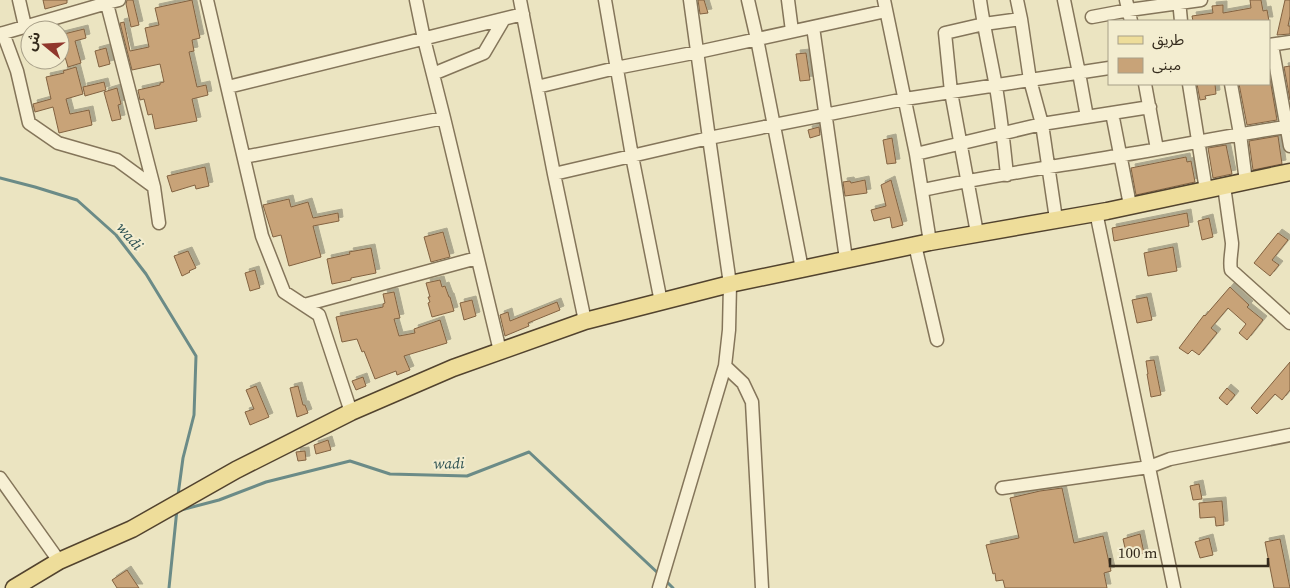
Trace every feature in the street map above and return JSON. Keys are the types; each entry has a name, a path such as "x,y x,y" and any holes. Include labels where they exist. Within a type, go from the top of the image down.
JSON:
{"main road":[{"path":"14,588 59,561 132,529 236,470 351,412 453,368 585,321 730,284 846,259 1096,212 1290,172"}],"street":[{"path":"19,0 24,20"},
{"path":"207,0 262,236 284,292 319,316 351,412"},
{"path":"416,0 500,352"},
{"path":"520,0 585,321"},
{"path":"604,0 661,302"},
{"path":"659,588 725,366 729,330 730,284 690,0"},
{"path":"748,0 802,269"},
{"path":"788,0 792,32"},
{"path":"980,0 996,86 1007,175"},
{"path":"1017,0 1030,80 1042,124 1056,219"},
{"path":"1064,0 1080,73 1087,117"},
{"path":"1092,17 1201,0"},
{"path":"46,20 111,1 154,187 159,223"},
{"path":"1180,2 1181,20"},
{"path":"537,87 616,68 814,27 885,3 923,190 923,243 937,340"},
{"path":"228,87 523,14"},
{"path":"433,74 484,53 504,19"},
{"path":"977,233 951,92 945,33 984,24 1021,20"},
{"path":"814,27 846,259"},
{"path":"20,28 2,33 17,71 30,123 58,143 117,160 154,187"},
{"path":"1290,42 1270,45 1290,146"},
{"path":"554,174 709,138 905,99 1108,68"},
{"path":"1145,85 1157,149"},
{"path":"1189,85 1206,190"},
{"path":"1230,85 1240,134 1246,182"},
{"path":"916,154 1042,124 1150,107"},
{"path":"1112,113 1130,205"},
{"path":"244,157 444,118"},
{"path":"923,190 967,180 1007,175 1286,127"},
{"path":"1224,186 1232,243 1229,264 1231,270 1290,324"},
{"path":"1096,212 1174,588"},
{"path":"304,305 477,258"},
{"path":"725,366 743,383 752,402 762,588"},
{"path":"1002,488 1149,466 1170,459 1290,435"},
{"path":"0,478 59,561"}],"building":[{"path":"43,0 67,0 67,3 45,9"},
{"path":"127,0 133,0 139,25 131,27 126,4"},
{"path":"192,0 200,38 192,40 194,51 189,52 197,87 206,85 208,95 192,99 197,121 155,129 152,114 148,115 144,99 140,100 138,90 160,85 160,83 164,82 160,64 132,70 120,23 124,22 130,51 149,47 145,28 159,25 155,8"},
{"path":"698,0 704,0 708,13 700,14"},
{"path":"1250,0 1261,0 1263,11 1267,10 1269,20 1193,20 1192,16 1213,13 1212,6 1223,5 1223,13 1251,8"},
{"path":"1285,0 1290,0 1288,26 1290,26 1290,34 1277,35"},
{"path":"84,29 86,38 75,41 81,63 70,66 70,32"},
{"path":"106,48 110,64 99,67 95,51"},
{"path":"806,53 810,80 800,81 796,54"},
{"path":"1290,66 1290,100 1284,67"},
{"path":"76,67 83,94 66,99 70,114 89,110 92,125 59,133 53,107 35,112 33,104 51,99 46,77 64,73 63,71"},
{"path":"1270,79 1277,120 1247,125 1239,85 1270,85"},
{"path":"104,82 106,90 85,96 83,87"},
{"path":"1197,85 1215,85 1216,94 1205,96 1206,99 1200,100"},
{"path":"117,88 121,104 118,105 121,119 112,121 104,92"},
{"path":"819,127 820,135 810,138 808,130"},
{"path":"1278,136 1282,164 1253,170 1249,141"},
{"path":"892,138 896,163 887,164 883,140"},
{"path":"1226,145 1232,174 1213,178 1208,148"},
{"path":"1186,157 1187,162 1191,161 1195,182 1136,195 1131,168"},
{"path":"205,167 209,186 196,189 195,185 172,192 167,176"},
{"path":"865,180 867,193 845,196 843,182 850,181 851,183"},
{"path":"891,180 903,225 892,228 890,217 874,221 871,210 886,206 881,185"},
{"path":"289,199 291,207 308,202 313,218 338,213 339,221 313,226 321,257 289,266 281,235 273,237 263,205"},
{"path":"1187,213 1189,226 1114,241 1112,228"},
{"path":"1209,218 1213,237 1202,240 1198,221"},
{"path":"443,232 450,257 431,262 424,237"},
{"path":"1278,233 1288,240 1272,260 1279,265 1270,276 1254,263"},
{"path":"1173,247 1177,271 1148,276 1144,253"},
{"path":"371,248 376,273 332,284 327,259"},
{"path":"188,251 196,268 182,276 174,256"},
{"path":"255,270 260,288 250,291 245,273"},
{"path":"440,280 442,287 445,286 450,297 454,311 432,317 428,303 430,302 428,297 430,297 426,283"},
{"path":"1230,287 1249,305 1247,307 1263,320 1247,340 1239,333 1246,324 1228,308 1211,328 1217,333 1199,355 1192,350 1188,354 1179,348 1204,315"},
{"path":"394,292 400,318 394,319 399,336 415,333 414,329 440,320 447,343 404,356 410,370 397,375 396,371 375,379 357,339 342,342 336,317 383,307 385,303 383,294"},
{"path":"1147,297 1152,320 1137,323 1132,300"},
{"path":"472,300 476,316 464,320 460,303"},
{"path":"557,302 560,310 528,323 529,326 505,336 500,315 508,312 510,321"},
{"path":"1154,360 1161,395 1151,397 1146,361"},
{"path":"1290,362 1290,390 1282,400 1275,394 1257,414 1251,408"},
{"path":"363,377 366,386 356,390 352,381"},
{"path":"256,386 269,417 250,425 245,412 254,409 246,390"},
{"path":"298,386 303,405 305,405 308,413 297,417 290,388"},
{"path":"1227,388 1235,395 1227,405 1219,398"},
{"path":"328,440 331,450 316,454 314,445"},
{"path":"305,451 306,460 298,461 296,452"},
{"path":"1199,484 1202,499 1193,500 1190,486"},
{"path":"1062,488 1074,543 1103,536 1111,571 1104,573 1107,588 1005,588 1003,580 996,581 986,545 1019,538 1010,498"},
{"path":"1222,501 1224,525 1216,526 1215,517 1200,518 1199,503"},
{"path":"1140,534 1144,553 1127,557 1123,539"},
{"path":"1209,538 1213,555 1200,558 1195,542"},
{"path":"1280,539 1290,588 1274,588 1265,542"},
{"path":"127,570 139,588 117,588 112,580"}],"waterway":[{"name":"wadi","path":"0,178 77,200 116,235 146,274 196,356 194,415 183,458 178,495"},
{"name":"wadi","path":"181,510 219,500 266,482 350,461 390,474 467,476 529,452 660,575"},
{"name":"wadi","path":"169,588 177,509"},
{"name":"wadi","path":"665,580 673,588"}]}
